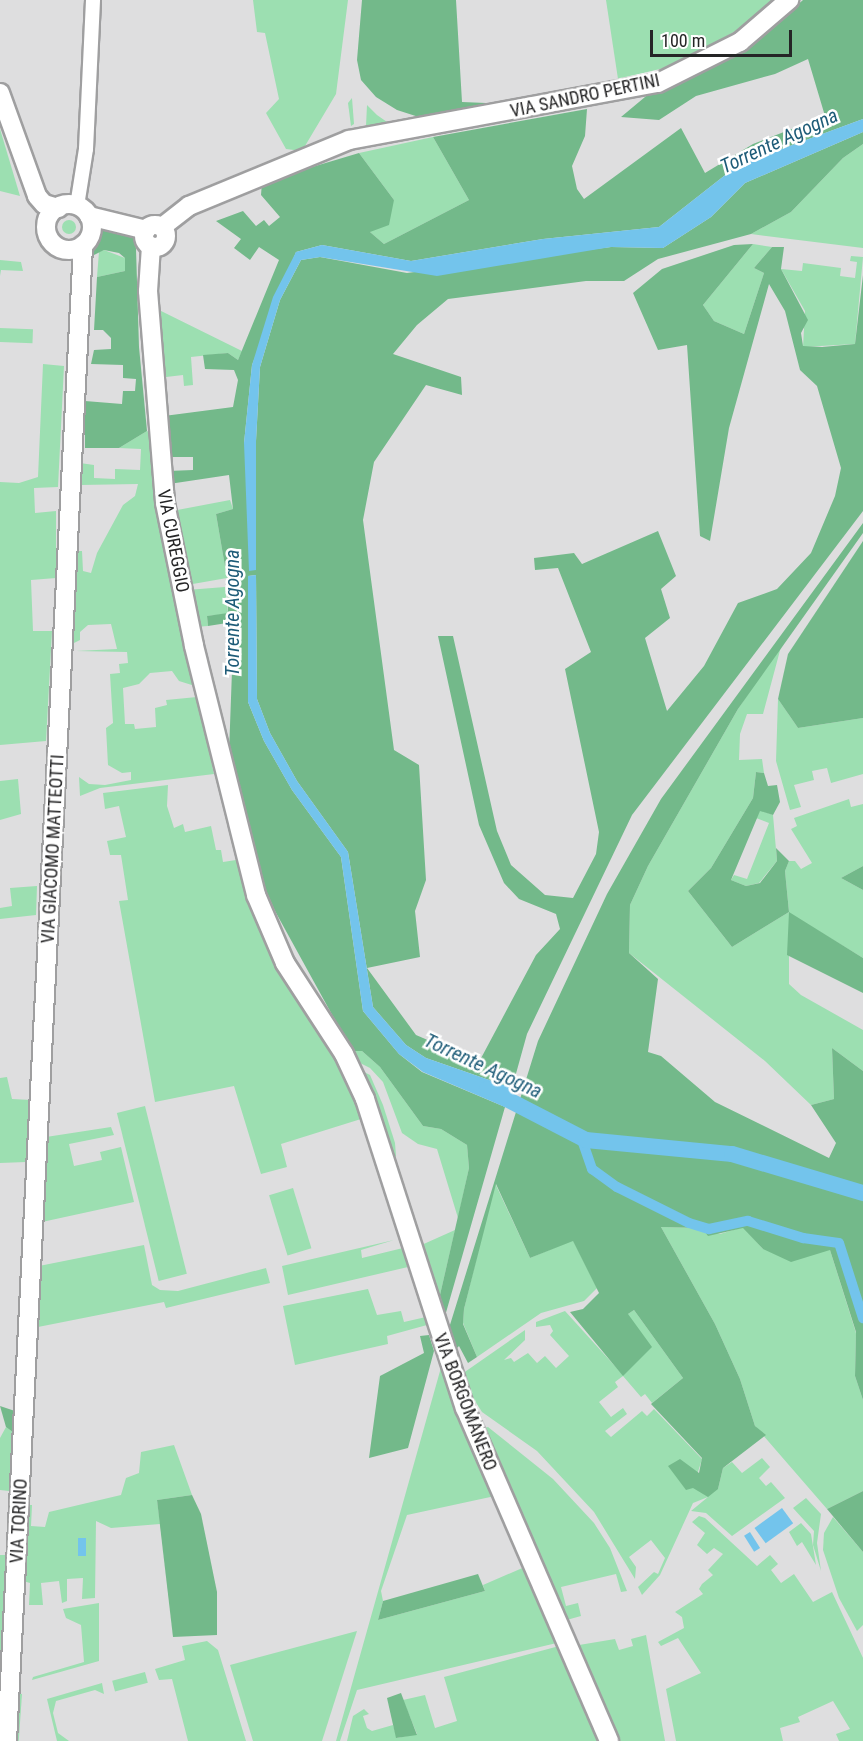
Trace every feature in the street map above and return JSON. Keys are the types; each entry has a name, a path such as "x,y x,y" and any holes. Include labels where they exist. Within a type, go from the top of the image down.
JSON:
{"main road":[{"name":"VIA SANDRO PERTINI","path":"153,234 189,206 359,137 658,83 740,42 789,0"},
{"path":"0,93 37,196 44,204 86,216 111,219 153,234"},
{"path":"37,196 34,200 54,244 76,248 86,216"},
{"path":"46,225 58,208"},
{"name":"VIA CUREGGIO","path":"153,234 148,302 165,503 194,646 256,896 285,963 344,1053"},
{"name":"VIA GIACOMO MATTEOTTI","path":"26,1409 80,288 76,248"},
{"name":"VIA BORGOMANERO","path":"344,1053 365,1099 465,1407 609,1741"},
{"name":"VIA TORINO","path":"7,1741 26,1409"}],"street":[{"path":"86,216 86,149 93,0"}],"green space":[{"path":"253,0 348,0 336,94 302,151 286,149 266,113 279,99 265,33 257,32"},
{"path":"362,0 456,0 462,102 486,103 486,109 425,119 397,110 376,97 361,80 357,60"},
{"path":"606,0 772,0 739,29 706,48 664,68 618,79"},
{"path":"803,0 863,0 863,119 738,165 659,227 543,239 411,261 322,245 296,252 252,365 244,443 256,441 260,367 280,300 301,260 320,257 407,273 611,247 663,248 711,217 745,183 863,132 863,144 843,158 791,212 751,234 658,259 624,281 586,281 448,299 417,325 393,354 461,377 462,395 426,385 374,462 363,520 394,750 419,765 426,880 415,911 420,957 367,968 416,1035 479,1062 536,955 560,929 556,914 519,899 504,883 479,825 438,636 453,636 497,831 511,865 545,895 573,898 596,854 599,832 565,669 591,652 558,568 535,570 534,558 574,553 582,564 658,531 676,576 661,589 670,618 645,638 667,711 704,666 738,603 777,589 811,553 835,496 841,468 817,386 800,370 785,311 769,284 729,428 710,541 700,536 687,345 658,350 633,293 662,269 734,245 753,244 703,305 714,321 744,334 764,273 754,268 772,247 784,247 781,269 808,320 801,333 803,346 822,347 855,344 863,275 863,511 632,815 527,1034 512,1088 426,1058 406,1045 373,1007 348,852 297,781 270,733 257,699 256,575 248,576 248,702 264,741 292,790 341,857 363,1011 399,1054 422,1072 505,1107 443,1323 440,1295 469,1168 467,1145 441,1129 423,1126 380,1067 362,1051 352,1051 275,911 255,865 229,753 233,643 227,623 208,626 207,616 228,613 227,578 216,514 233,509 229,475 169,484 168,471 193,470 193,457 167,457 164,416 233,407 238,380 234,370 205,369 203,355 228,353 238,360 279,260 259,247 250,260 234,248 241,239 216,221 243,211 256,226 264,220 269,226 280,217 261,195 262,182 359,153 394,200 389,225 370,232 384,244 469,200 433,137 587,109 585,136 572,166 577,189 584,199 681,128 705,173 753,144 825,116 808,59 775,74 696,96 659,120 621,117 651,92 750,47"},
{"path":"352,98 354,124 351,126 348,103"},
{"path":"367,105 377,115 387,122 366,126"},
{"path":"0,129 20,196 0,191"},
{"path":"433,137 469,200 384,244 370,232 394,200 359,153"},
{"path":"863,144 863,248 751,234 791,212 843,158"},
{"path":"66,220 72,220 76,227 72,234 66,234 62,230 62,224"},
{"path":"102,230 135,238 139,347 147,431 119,448 85,448 85,401 122,404 123,391 135,391 136,379 123,378 123,365 91,364 94,350 111,349 111,338 103,330 94,330 97,277 125,271 125,258 119,253 104,250 88,258 89,241"},
{"path":"753,244 772,247 754,268 764,273 744,334 714,321 703,305"},
{"path":"104,250 125,258 125,271 97,277 99,252"},
{"path":"851,256 863,257 855,344 803,347 805,311 781,269 802,271 803,263 841,268 840,276 855,278 857,262 850,261"},
{"path":"0,260 21,262 23,271 1,270 0,276"},
{"path":"155,308 242,351 238,360 228,353 191,357 193,385 184,386 183,375 166,377 166,384 160,384"},
{"path":"0,328 33,329 32,343 0,342"},
{"path":"43,364 64,366 58,487 34,488 35,513 56,511 56,578 31,580 33,631 52,631 46,741 0,745 0,482 19,483 38,477"},
{"path":"147,431 152,434 175,597 195,686 179,681 172,671 150,673 139,684 123,688 125,724 134,724 135,729 156,727 155,708 167,705 166,700 197,697 214,774 100,788 80,796 79,777 89,784 105,785 131,780 131,772 122,773 108,765 106,728 113,723 110,674 120,673 119,664 128,663 127,652 76,651 117,649 111,624 88,625 80,632 80,640 72,644 76,551 82,551 83,571 91,573 97,553 123,505 135,496 138,484 80,485 80,463 94,465 94,478 115,479 115,469 140,470 141,449 119,448"},
{"path":"230,500 233,509 216,514 227,578 187,585 172,511"},
{"path":"863,523 863,533 738,709 648,866 630,905 629,953 658,979 648,1052 661,1056 715,1102 829,1158 836,1143 811,1105 834,1099 832,1048 863,1071 863,1400 855,1376 856,1332 830,1250 791,1262 763,1249 743,1228 708,1236 702,1228 661,1227 715,1324 740,1379 755,1426 766,1435 723,1468 718,1489 708,1497 693,1488 686,1490 668,1466 680,1459 699,1473 702,1458 651,1404 683,1378 634,1310 628,1314 652,1347 623,1376 570,1312 583,1309 599,1293 573,1241 530,1258 496,1184 464,1309 463,1324 477,1357 468,1363 459,1346 455,1350 445,1341 538,1041 607,894 661,799"},
{"path":"863,541 863,718 798,728 778,699 788,654"},
{"path":"225,587 228,614 207,616 208,626 195,627 187,590"},
{"path":"782,643 763,714 747,714 740,734 739,760 762,759 764,773 756,772 753,798 711,868 688,891 732,947 789,912 785,871 789,861 795,861 801,869 812,863 791,829 797,826 794,818 849,799 851,807 863,804 863,866 841,878 863,890 863,958 789,913 789,984 801,995 863,1030 863,1071 832,1048 834,1099 811,1105 765,1061 629,953 630,905 648,866 738,709"},
{"path":"778,699 798,728 863,718 863,774 831,783 827,768 812,771 814,780 794,785 801,807 790,810 776,761"},
{"path":"756,772 764,773 768,786 777,785 780,802 773,815 760,811 731,880 746,886 760,883 777,861 776,848 789,861 785,871 789,912 732,947 688,891 711,868 753,798"},
{"path":"18,779 21,814 0,820 0,781"},
{"path":"168,785 167,806 174,828 183,824 185,832 211,826 216,850 221,850 223,862 236,860 234,845 237,845 277,962 352,1089 361,1119 281,1144 287,1167 261,1174 234,1086 155,1102 119,901 128,900 121,855 110,855 107,841 126,837 119,806 105,809 103,793"},
{"path":"760,810 773,815 777,861 759,883 746,886 731,880 734,875 747,879 769,823 756,818"},
{"path":"863,866 863,890 841,878"},
{"path":"37,886 36,915 0,919 0,908 12,906 10,888"},
{"path":"789,912 863,958 863,993 787,955"},
{"path":"352,1051 362,1051 380,1067 423,1126 441,1129 467,1145 469,1168 458,1218 437,1149 418,1144 402,1133 383,1082 370,1068 354,1060"},
{"path":"362,1071 370,1075 383,1105 395,1143 396,1156 391,1161"},
{"path":"7,1077 12,1099 31,1100 26,1162 0,1163 0,1078"},
{"path":"145,1106 187,1274 159,1281 117,1113"},
{"path":"111,1127 114,1135 69,1144 74,1166 102,1160 100,1152 121,1147 134,1202 42,1222 46,1137"},
{"path":"495,1183 530,1258 573,1240 597,1288 584,1301 541,1313 477,1357 463,1323 464,1309"},
{"path":"293,1188 311,1248 288,1256 269,1195"},
{"path":"661,1227 702,1228 720,1234 743,1227 763,1249 830,1250 856,1333 855,1376 863,1400 863,1491 827,1509 755,1426 740,1379 715,1324"},
{"path":"455,1230 440,1295 443,1323 417,1247"},
{"path":"394,1240 361,1250 362,1258 403,1248 408,1267 288,1295 282,1266"},
{"path":"144,1245 152,1285 160,1290 178,1291 266,1268 270,1283 166,1308 164,1302 38,1327 39,1266"},
{"path":"368,1289 377,1315 401,1311 404,1322 426,1317 427,1325 387,1336 388,1344 295,1365 283,1306"},
{"path":"634,1310 683,1378 652,1403 645,1394 641,1397 623,1376 615,1382 618,1387 599,1402 611,1417 623,1408 627,1414 605,1431 611,1437 642,1411 647,1416 654,1409 702,1459 693,1488 718,1489 723,1468 732,1462 742,1473 762,1458 770,1467 759,1478 766,1486 771,1482 785,1498 732,1536 706,1513 691,1511 708,1497 693,1503 660,1575 642,1595 638,1587 654,1572 658,1574 665,1558 651,1540 629,1557 636,1567 635,1579 594,1512 537,1451 482,1412 459,1376 525,1330 525,1340 504,1360 511,1358 514,1362 528,1353 537,1363 545,1356 556,1368 569,1356 550,1335 553,1331 550,1325 536,1327 536,1322 565,1311 623,1375 628,1314"},
{"path":"429,1335 434,1351 408,1448 369,1458 380,1376 424,1353 420,1336"},
{"path":"442,1364 495,1496 407,1515 381,1591 383,1601 378,1620 485,1591 483,1585 527,1566 561,1642 357,1690 340,1741 336,1741"},
{"path":"0,1406 18,1412 14,1433 6,1427"},
{"path":"6,1427 14,1433 12,1536 8,1535 9,1491 0,1490 0,1438"},
{"path":"488,1427 553,1479 594,1523 610,1548 627,1591 621,1592 616,1574 561,1587 566,1606 578,1603 581,1616 563,1621 481,1429"},
{"path":"174,1445 192,1495 157,1500 160,1524 111,1528 96,1521 95,1598 82,1599 83,1578 67,1579 67,1601 62,1603 59,1581 41,1583 43,1605 29,1605 30,1583 23,1581 27,1505 32,1505 31,1526 45,1527 49,1512 121,1495 126,1478 139,1473 141,1452"},
{"path":"863,1491 863,1552 827,1509"},
{"path":"192,1495 201,1514 217,1592 217,1635 173,1637 157,1500"},
{"path":"806,1498 821,1514 817,1543 821,1571 813,1545 814,1531 793,1508"},
{"path":"699,1516 705,1518 757,1566 770,1555 778,1564 771,1570 781,1583 794,1574 813,1602 832,1592 863,1658 863,1741 839,1741 836,1734 850,1729 833,1701 798,1717 800,1722 780,1728 783,1741 676,1741 666,1689 701,1673 678,1638 661,1646 658,1642 684,1628 682,1617 675,1612 703,1594 699,1589 713,1575 708,1570 723,1554 714,1548 707,1554 697,1545 705,1533 692,1522"},
{"path":"833,1517 863,1552 863,1625 857,1631 839,1598 823,1550 824,1533"},
{"path":"801,1523 811,1534 816,1565 802,1542 797,1546 789,1532"},
{"path":"0,1555 8,1555 6,1693 0,1693"},
{"path":"478,1574 485,1591 378,1620 383,1601"},
{"path":"99,1603 99,1661 32,1680 33,1677 84,1662 81,1625 66,1618 63,1609"},
{"path":"21,1627 24,1628 8,1677 5,1676"},
{"path":"357,1631 322,1741 253,1741 230,1665"},
{"path":"646,1635 665,1741 615,1741 573,1646 615,1639 619,1650 633,1646 631,1639"},
{"path":"207,1641 218,1650 246,1741 188,1741 172,1679 159,1680 155,1669 185,1660 182,1646"},
{"path":"563,1645 605,1741 347,1741 353,1716 364,1709 369,1714 363,1716 367,1728 372,1731 393,1725 397,1738 417,1734 403,1700 425,1695 435,1728 457,1721 444,1677"},
{"path":"145,1672 148,1683 115,1691 112,1681"},
{"path":"102,1683 104,1694 95,1690 56,1701 53,1713 58,1733 69,1741 57,1741 47,1699"},
{"path":"401,1693 417,1735 396,1738 387,1698"},
{"path":"18,1694 22,1694 19,1741 15,1741"}],"water":[{"path":"863,119 863,132 745,183 711,217 663,248 611,247 437,276 320,257 301,260 280,300 260,367 256,441 256,570 249,571 244,443 252,365 273,297 296,252 322,245 411,261 543,239 659,227 738,165"},
{"path":"256,575 257,699 270,733 297,781 348,852 373,1007 406,1045 426,1058 512,1088 505,1107 423,1072 399,1054 363,1011 341,857 292,790 264,741 248,702 248,576"},
{"path":"782,1508 793,1523 766,1543 754,1528"},
{"path":"750,1532 760,1548 754,1552 744,1536"},
{"path":"78,1538 86,1538 86,1556 78,1556"}],"waterway":[{"name":"Torrente Agogna","path":"487,1089 586,1140 732,1154 863,1193"},
{"path":"581,1137 592,1169 617,1187 689,1223 709,1229 748,1221 803,1238 839,1243 863,1318"}]}
